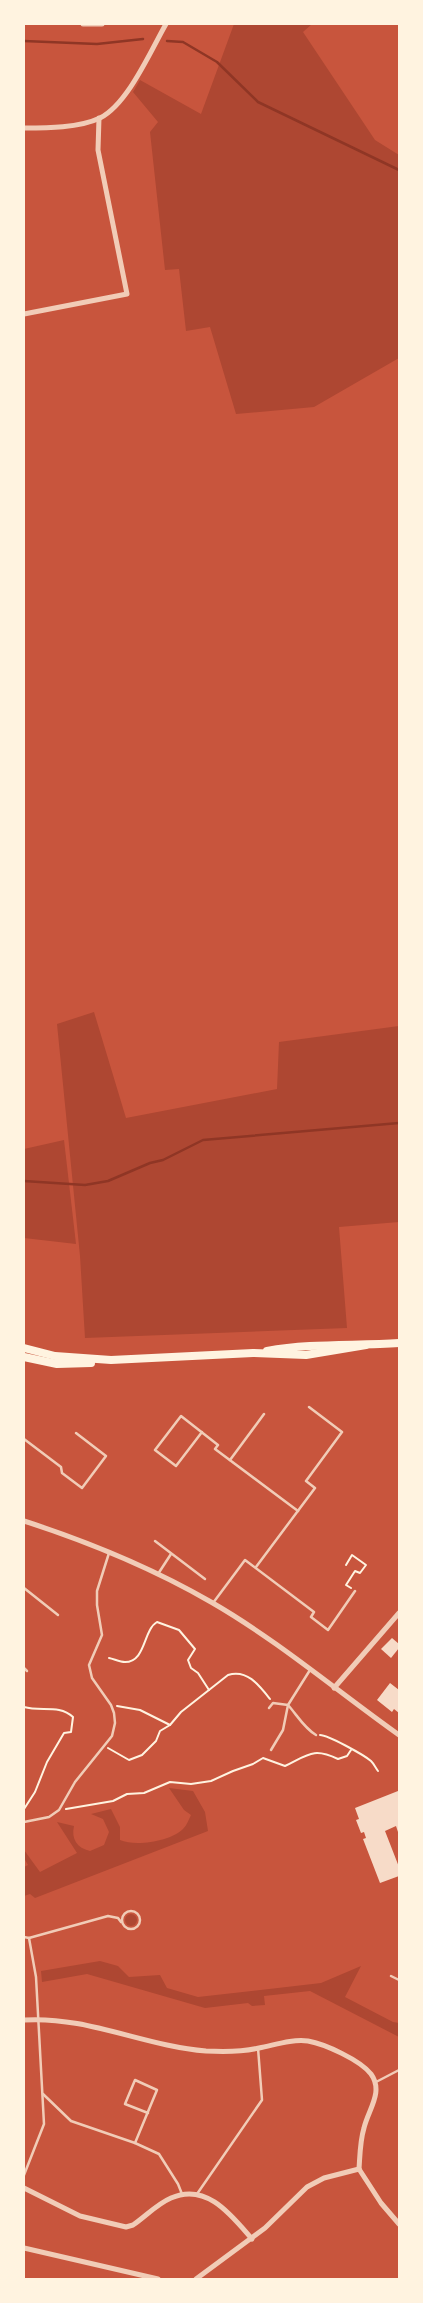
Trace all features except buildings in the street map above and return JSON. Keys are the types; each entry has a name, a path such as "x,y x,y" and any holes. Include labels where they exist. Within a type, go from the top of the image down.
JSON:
{"main road":[{"path":"24,1357 45,1363 68,1365 111,1360 253,1353 314,1344 366,1345 399,1343"},
{"path":"24,1348 55,1356 111,1360"}],"street":[{"path":"83,24 102,24"},
{"path":"24,128 60,126 99,118 108,113 132,83 166,24"},
{"path":"24,314 127,294 98,150 99,118"},
{"path":"24,1521 110,1552 158,1574 213,1603 399,1735"},
{"path":"334,1688 399,1613"},
{"path":"24,2020 78,2022 119,2034 205,2051 242,2051 299,2040 317,2044 363,2066 371,2074 375,2082 376,2096 364,2126 359,2169 381,2203 399,2224"},
{"path":"196,2279 252,2239 307,2187 324,2178 359,2169"},
{"path":"24,2188 80,2216 119,2227 133,2225 162,2202 182,2194 196,2195 219,2204 252,2239"},
{"path":"24,2248 158,2279"}],"lane":[{"path":"256,1568 316,1488 306,1481 342,1432 309,1406"},
{"path":"230,1460 264,1414"},
{"path":"202,1432 176,1466 156,1450 181,1416 202,1432 218,1445 215,1449 298,1511"},
{"path":"24,1438 61,1467 62,1473 82,1488 106,1456 76,1433"},
{"path":"155,1541 206,1579"},
{"path":"24,1822 49,1817 59,1810 86,1768 106,1746 112,1736 115,1723 111,1705 92,1678 89,1664 102,1634 97,1591 110,1552"},
{"path":"158,1574 172,1554"},
{"path":"213,1603 245,1560 314,1612 311,1617 328,1630 355,1591"},
{"path":"24,1588 58,1615"},
{"path":"24,1668 27,1671"},
{"path":"271,1750 283,1730 288,1705 310,1670"},
{"path":"269,1708 273,1703 288,1705 302,1720 307,1729 316,1735"},
{"path":"24,1937 29,1938 108,1916 118,1918 124,1927 130,1929 138,1926 140,1920 136,1912 130,1910 124,1913 121,1922"},
{"path":"24,2175 44,2124 36,1977 29,1938"},
{"path":"391,1976 399,1980"},
{"path":"196,2195 262,2100 258,2048"},
{"path":"375,2082 399,2070"},
{"path":"135,2143 148,2113 157,2090 135,2080 125,2104 148,2113"},
{"path":"43,2094 71,2122 135,2143 159,2154 178,2184 182,2194"}],"path":[{"path":"346,1565 352,1555 366,1565 360,1573 355,1571 346,1585 355,1591"},
{"path":"109,1658 125,1662 131,1660 143,1648 150,1629 157,1622 179,1630 195,1649 188,1660 191,1668 198,1673 209,1690"},
{"path":"106,1746 129,1760 142,1755 156,1740 160,1731 170,1725 181,1712 228,1675 235,1672 252,1679 273,1703"},
{"path":"111,1705 140,1710 170,1725"},
{"path":"24,1707 32,1709 58,1708 67,1711 73,1717 71,1732 64,1733 47,1762 35,1792 24,1809"},
{"path":"316,1735 328,1736 356,1751 372,1762 378,1771"},
{"path":"59,1810 98,1805 127,1794 144,1793 170,1782 191,1784 211,1781 263,1758 285,1766 311,1752 324,1752 338,1759 348,1756 351,1750"}],"shaded area":[{"path":"234,24 312,24 303,32 375,140 399,155 399,358 314,407 236,414 210,327 186,331 179,269 165,270 150,132 158,122 133,92 140,80 201,114"},
{"path":"94,1012 126,1118 277,1089 279,1042 399,1026 399,1222 339,1227 347,1328 85,1338 80,1256 57,1024"},
{"path":"64,1140 76,1244 24,1238 24,1149"},
{"path":"169,1788 193,1791 205,1812 208,1831 35,1898 30,1894 24,1896 24,1867 28,1865 24,1858 24,1850 40,1872 77,1853 57,1822 74,1826 74,1839 82,1848 90,1851 104,1845 109,1832 103,1819 91,1814 111,1809 120,1827 120,1840 135,1843 153,1842 178,1833 187,1824 191,1815 184,1810"},
{"path":"131,1914 137,1920 131,1926 125,1920"},
{"path":"100,1961 118,1966 129,1977 160,1975 167,1988 198,1997 321,1983 361,1966 345,1997 393,2022 399,2023 399,2037 310,1991 264,1996 265,2005 252,2006 248,2003 205,2008 87,1974 42,1982 41,1971"}],"waterway":[{"path":"24,41 97,44 143,39"},
{"path":"167,41 183,42 217,62 258,102 399,170"},
{"path":"24,1181 85,1185 108,1181 150,1163 163,1160 203,1140 399,1123"}]}
